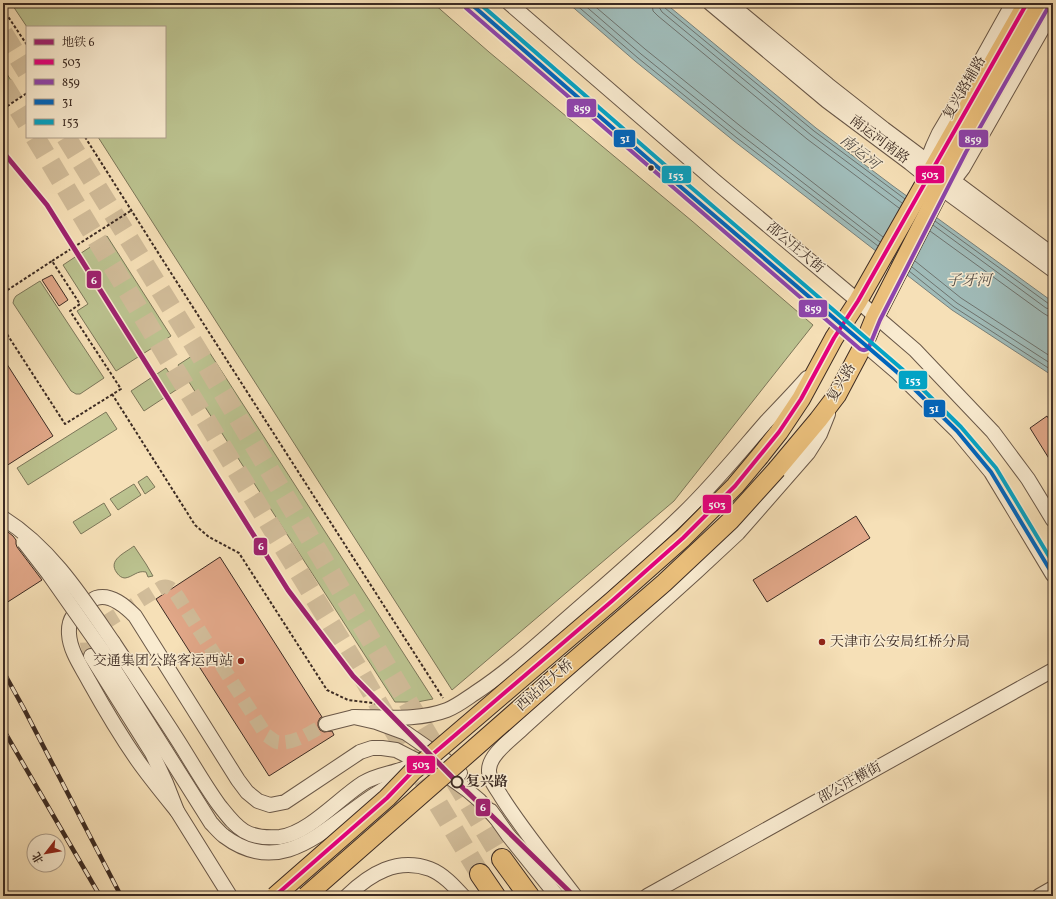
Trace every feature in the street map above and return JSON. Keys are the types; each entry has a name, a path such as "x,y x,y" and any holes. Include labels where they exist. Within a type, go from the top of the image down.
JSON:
{"highway":[{"path":"502,859 529,896"},
{"path":"480,874 495,896"}],"main road":[{"path":"936,180 1027,3"},
{"path":"936,180 961,149 1044,3"},
{"name":"复兴路","path":"760,456 779,432 801,399 872,274 936,180"},
{"name":"复兴路","path":"777,469 837,395 864,344 875,317 891,288 936,180"},
{"name":"西站西大桥","path":"275,896 387,798 415,767 480,715 683,538 735,486 760,456"},
{"name":"西站西大桥","path":"306,896 560,673 664,584 730,521 777,469"}],"street":[{"name":"邵公庄大街","path":"470,3 660,169 898,373 957,431 991,472 1053,575"},
{"name":"邵公庄大街","path":"509,3 716,182 915,350 993,432 1028,479 1053,520"},
{"name":"南运河南路","path":"710,3 827,101 936,180 1053,270"},
{"name":"南运河南路","path":"729,3 884,129 936,180 1053,255"},
{"name":"复兴路辅路","path":"936,180 933,146 1013,3"},
{"path":"936,180 963,168 1053,10"},
{"path":"326,724 354,717 400,718 436,714 449,710 460,704 485,686 532,649 636,558 683,514 820,365"},
{"path":"575,896 504,801 490,777 489,772 492,759 499,750 524,727 738,533 808,453 820,434 837,395"},
{"path":"3,519 48,572 97,644 211,823 223,835 236,844 248,849 275,853 286,851 305,843 326,830 415,767 432,750"},
{"path":"3,519 16,526 32,539 70,581 175,736 213,796 232,822 245,832 258,836 269,837 281,837 292,834 306,826 349,792 365,782 402,769 415,767 449,776 479,800 496,818"},
{"path":"230,896 177,811 156,786 106,712 75,655 68,633 70,621 75,612 97,598 107,598 125,606 135,616 238,780 247,792 258,801 270,805 285,802 360,752 372,748 396,750 415,767"},
{"path":"91,656 152,753 177,811"},
{"name":"邵公庄横街","path":"648,896 1053,670"},
{"path":"485,686 524,727"},
{"path":"354,717 376,722 406,733 455,767 471,785 556,896"},
{"path":"347,896 380,871 396,866 413,865 430,869 445,878 463,896"},
{"path":"1039,896 1053,888"}],"path":[{"path":"3,9 26,44"},
{"path":"3,109 26,94"},
{"path":"86,138 444,699 439,701"},
{"path":"3,293 132,210"},
{"path":"3,328 65,424 121,389 70,311 80,304 52,261"},
{"path":"112,394 195,525 209,537 239,553 327,690 348,700 386,705"}],"green space":[{"path":"11,3 433,3 813,325 674,501 452,690 99,138 166,138 166,26 26,26"},
{"path":"3,68 14,85 3,91"},
{"path":"107,236 171,336 116,371 77,311 88,304 63,265"},
{"path":"40,281 104,378 80,394 76,394 71,391 13,303 16,296"},
{"path":"206,347 433,699 417,702 395,702 178,365"},
{"path":"166,368 179,388 144,411 131,391"},
{"path":"106,412 117,429 28,485 17,468"},
{"path":"147,476 155,487 145,494 138,482"},
{"path":"134,484 141,495 118,510 110,499"},
{"path":"104,503 111,515 81,534 73,522"},
{"path":"134,546 153,576 148,577 146,572 143,572 124,578 117,573 114,568 114,564 118,557"}],"water":[{"name":"子牙河","path":"568,3 665,3 816,128 1053,302 1053,376 952,310 734,141 635,61"}],"building":[{"path":"52,275 68,300 59,306 42,280"},
{"path":"3,358 53,436 3,468"},
{"path":"1047,416 1053,426 1053,465 1030,428"},
{"path":"856,516 870,538 767,602 753,580"},
{"path":"3,528 16,540 17,547 42,580 3,605"},
{"name":"交通集团公路客运西站","path":"220,557 322,717 318,722 320,730 324,732 332,731 334,735 269,776 156,599"}],"tunnel":[{"path":"3,33 26,70"},
{"path":"3,84 26,121"},
{"path":"36,138 360,672 480,874"},
{"path":"67,138 198,351 502,859"},
{"path":"91,656 87,641 95,629 162,587 167,587 170,588 178,597 266,735 277,742 290,741 303,737 326,724"}],"railway":[{"path":"3,671 121,896"},
{"path":"3,729 100,896"}],"metro line":[{"name":"6","path":"3,152 47,205 288,590 353,676 455,780 574,896"}],"transit line":[{"name":"31","path":"470,3 654,164 898,373 957,431 991,472 1053,575"},
{"name":"153","path":"479,3 902,369 961,427 996,468 1053,563"},
{"name":"503","path":"275,896 387,798 412,772 612,601 683,538 735,486 779,432 801,399 834,338 858,301 1027,3"},
{"name":"859","path":"466,8 860,349 864,350 869,347 880,320 966,152 1049,6"}],"place":[{"name":"天津市公安局红桥分局","path":"822,642"},
{"name":"交通集团公路客运西站","path":"241,661"},
{"name":"复兴路","path":"457,782"}],"water label":[{"name":"南运河","path":"859,153"}]}
